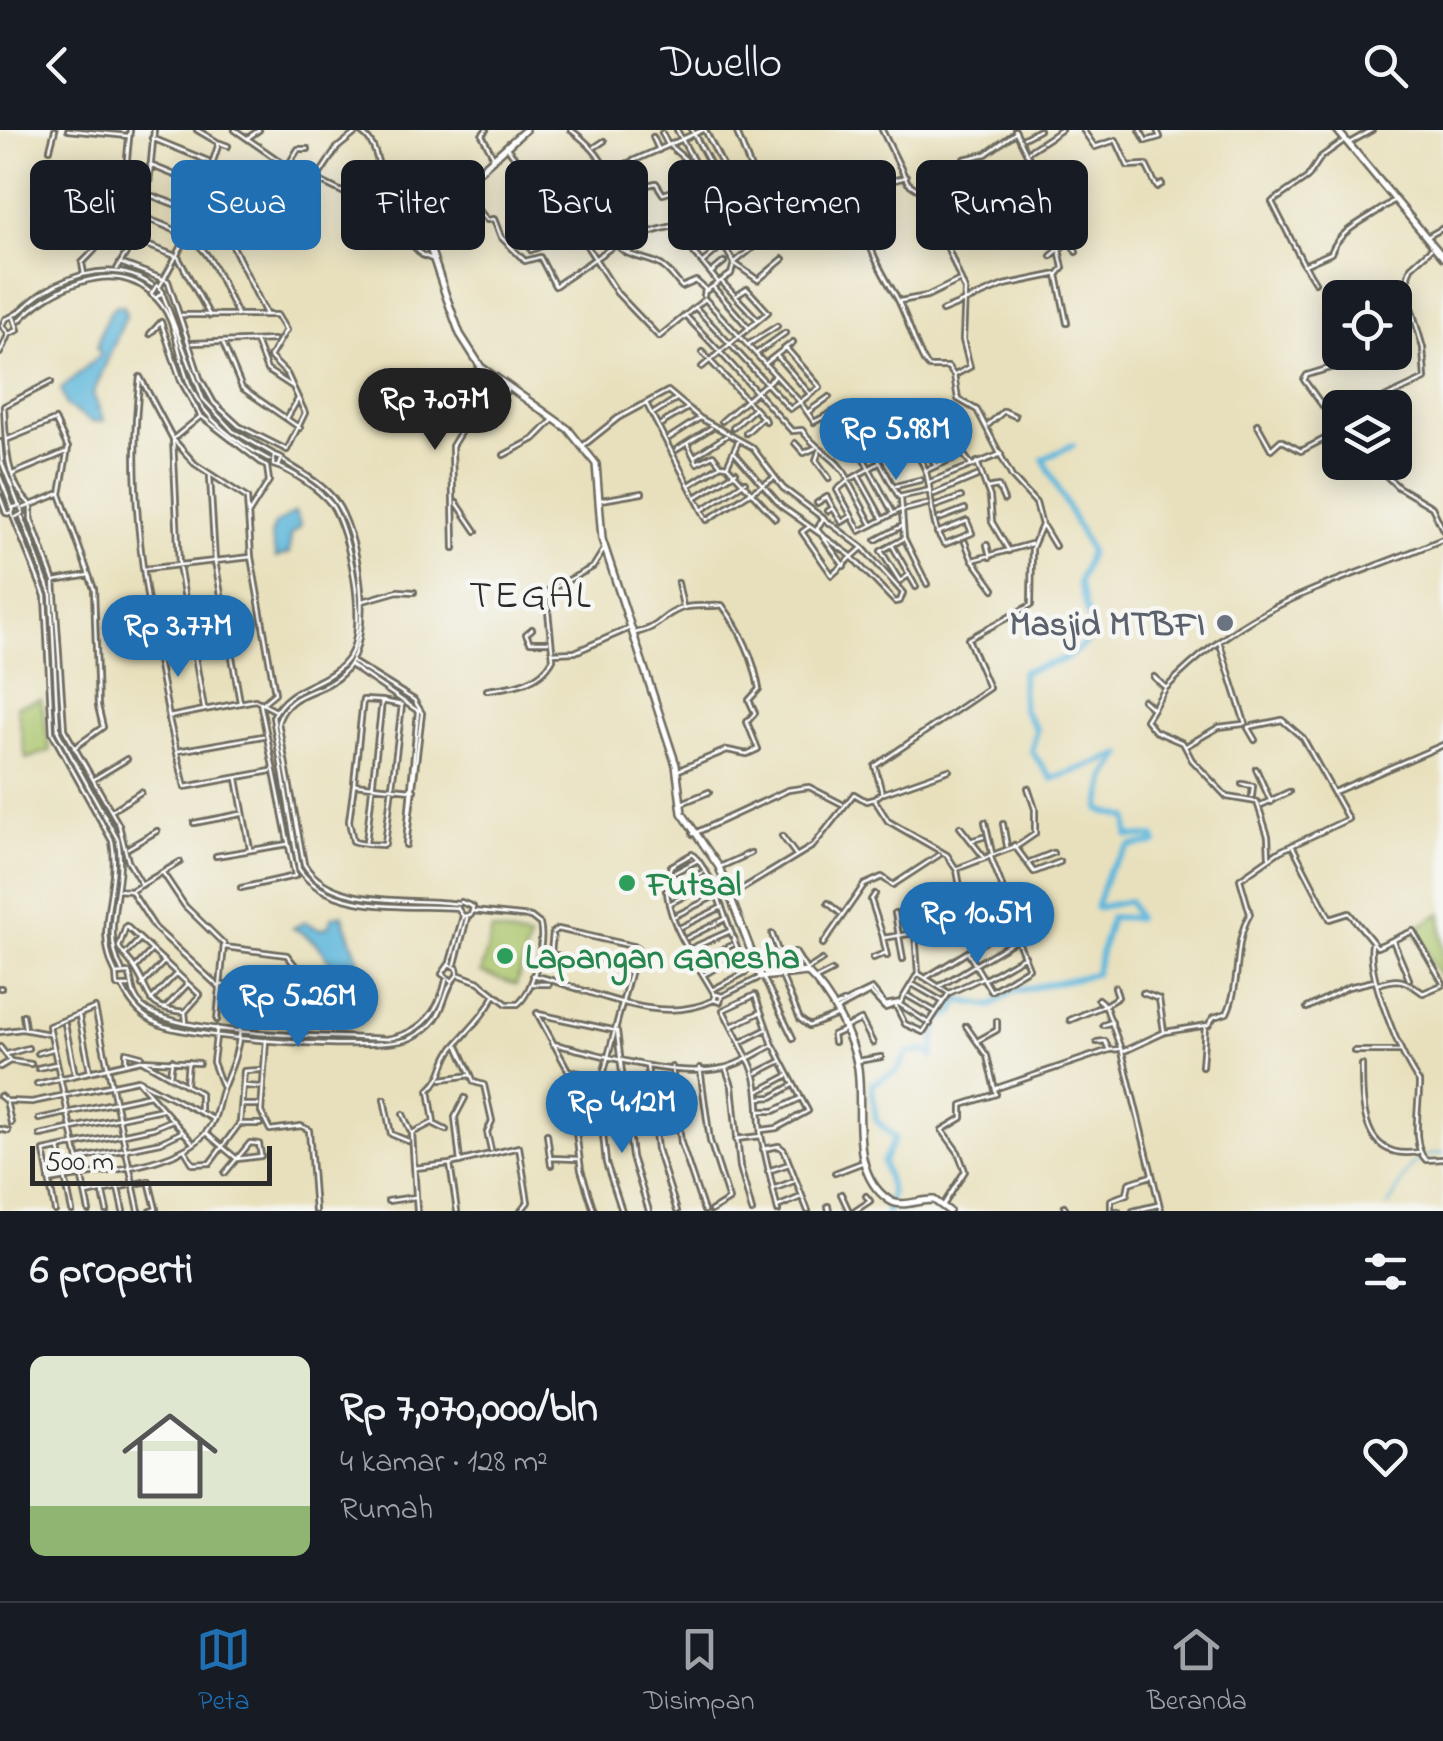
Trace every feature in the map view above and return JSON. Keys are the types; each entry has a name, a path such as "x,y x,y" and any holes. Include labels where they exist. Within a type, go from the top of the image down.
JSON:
{"street":[{"path":"50,149 54,130"},
{"path":"71,130 129,137"},
{"path":"84,276 82,263 109,236 118,220 130,130"},
{"path":"150,160 154,130"},
{"path":"197,130 228,146"},
{"path":"235,130 281,160"},
{"path":"248,138 258,130"},
{"path":"486,130 482,135 494,158"},
{"path":"485,166 524,130"},
{"path":"571,130 594,148 601,160"},
{"path":"677,130 693,160"},
{"path":"639,160 704,130 720,160"},
{"path":"736,130 748,160"},
{"path":"882,130 906,177 926,195 965,290 961,302 963,344 970,368 954,375"},
{"path":"1022,139 1038,130"},
{"path":"1028,151 1061,130"},
{"path":"1083,130 1095,147 1115,140 1128,166 1146,165 1157,187 1162,184"},
{"path":"1140,130 1145,141 1160,137 1157,130"},
{"path":"1337,130 1432,248 1443,256"},
{"path":"1315,282 1272,202 1307,178 1321,157 1372,130"},
{"path":"321,172 337,148 358,131 376,148 378,160"},
{"path":"964,159 988,153 1016,131 1032,160"},
{"path":"693,132 708,160"},
{"path":"662,133 685,159"},
{"path":"653,137 660,151"},
{"path":"152,138 205,160"},
{"path":"594,148 604,141"},
{"path":"211,160 219,143"},
{"path":"506,147 517,160"},
{"path":"291,160 298,149 308,149"},
{"path":"896,180 906,177"},
{"path":"321,180 378,210 422,255 434,259"},
{"path":"648,186 658,184 664,194 682,188 690,220 648,233"},
{"path":"1304,265 1331,252 1334,243 1361,219 1396,199"},
{"path":"485,219 493,218 501,237 525,261 540,256 542,269 555,286 607,250"},
{"path":"1426,238 1443,228"},
{"path":"151,247 178,257 210,317"},
{"path":"1405,390 1425,379 1423,348 1408,300 1408,276 1411,267 1432,248"},
{"path":"117,270 128,250"},
{"path":"150,292 166,277 181,250"},
{"path":"205,250 238,316"},
{"path":"233,250 266,316"},
{"path":"432,250 460,334 481,367 554,418 584,445 596,464 606,545 677,770 680,804 693,834 719,867 762,978 794,1038"},
{"path":"588,250 629,308 657,336 704,298 706,291 750,250"},
{"path":"625,250 664,266 682,287 696,281 706,291"},
{"path":"697,250 694,253 710,273 760,321"},
{"path":"727,250 734,263 758,280 782,258"},
{"path":"869,250 924,361 929,367 948,367 954,375 958,399 973,406 987,426 1012,477 1035,500 1042,525 1056,546"},
{"path":"1051,256 1058,250"},
{"path":"942,311 1004,285 1058,274 1063,268 1059,250"},
{"path":"640,258 648,252"},
{"path":"702,263 716,252"},
{"path":"710,273 724,262"},
{"path":"120,263 166,277"},
{"path":"14,318 44,291 84,276 117,270 158,286 203,400 233,431 327,491 338,505 362,602 363,636 352,663 332,683 292,699 278,722 304,864 322,885 332,890 459,906"},
{"path":"1058,274 1067,322"},
{"path":"166,277 207,392 238,426 282,451 301,428 304,413 294,388 270,358"},
{"path":"18,322 57,291 104,278 128,279 150,292 165,308 186,375 202,408 223,429 321,494 340,523 359,618 348,657 329,678 290,694 276,710 273,734 296,857 307,880 330,895 368,902 459,906 471,903 474,911"},
{"path":"897,301 920,298 960,281"},
{"path":"712,287 750,328"},
{"path":"702,367 768,312 747,289 736,296"},
{"path":"156,298 162,294"},
{"path":"704,298 814,422"},
{"path":"694,306 790,409"},
{"path":"0,308 8,317"},
{"path":"684,314 792,431 802,430 844,406 861,427 901,498 904,538 927,584"},
{"path":"182,315 280,316 286,324 285,332 263,363"},
{"path":"0,338 4,330 2,320 14,318 18,330 9,334 0,353"},
{"path":"150,334 161,322 182,382 200,416 269,470"},
{"path":"748,345 777,326"},
{"path":"4,330 9,334"},
{"path":"755,354 785,334"},
{"path":"191,343 276,340"},
{"path":"256,342 263,363 294,388"},
{"path":"765,364 793,342"},
{"path":"223,343 242,388 301,428"},
{"path":"780,418 820,387 786,348"},
{"path":"795,358 802,351"},
{"path":"702,352 764,419 746,433"},
{"path":"776,355 811,395"},
{"path":"802,367 810,361"},
{"path":"426,402 447,398 481,367"},
{"path":"1322,408 1304,378 1326,370"},
{"path":"722,421 776,375"},
{"path":"256,502 210,475 173,439 140,377 136,460 143,569 185,786 272,771"},
{"path":"31,506 22,498 12,474 5,402 50,382"},
{"path":"454,548 452,446 471,416 490,407 509,389"},
{"path":"584,445 664,390 700,418 752,447 775,477 863,548 903,597 894,602 854,559 781,506 734,452"},
{"path":"286,420 298,397"},
{"path":"807,412 830,397"},
{"path":"653,414 676,399"},
{"path":"646,402 708,520 775,477"},
{"path":"660,425 688,408"},
{"path":"732,428 754,408"},
{"path":"987,426 1004,411 1015,416"},
{"path":"173,439 200,416"},
{"path":"504,456 534,438 554,418"},
{"path":"668,438 700,418"},
{"path":"6,440 55,420 67,451 60,494 90,575 103,726 74,748"},
{"path":"1257,424 1271,449 1281,440 1302,451 1322,439"},
{"path":"674,451 713,426"},
{"path":"861,427 850,432 893,514"},
{"path":"915,427 936,466"},
{"path":"802,430 818,448 830,454 872,525"},
{"path":"694,456 728,434"},
{"path":"173,439 180,565 204,710"},
{"path":"727,466 739,440"},
{"path":"909,440 926,470 938,520 937,533 945,544 972,533 967,521 937,533"},
{"path":"0,442 2,462 51,595 56,722 115,830 120,849 110,939 122,971 131,976 126,987 134,1006 154,1022 216,1034 388,1045 408,1040 439,1016 449,980"},
{"path":"686,443 697,463 713,455 720,465"},
{"path":"795,443 804,454 818,448"},
{"path":"818,448 816,460 829,478"},
{"path":"12,474 67,451"},
{"path":"929,482 1002,453"},
{"path":"926,470 963,454 971,464"},
{"path":"271,460 274,455"},
{"path":"269,470 282,460"},
{"path":"880,462 836,490 860,532 893,514 927,504"},
{"path":"977,462 992,522 1010,552"},
{"path":"690,485 720,465 727,466 775,518"},
{"path":"248,513 269,482 269,470"},
{"path":"695,498 736,472"},
{"path":"210,475 216,561 240,702"},
{"path":"858,475 882,520"},
{"path":"901,498 931,493 980,475"},
{"path":"0,477 46,596 52,734 112,841 114,860 104,940 116,974 115,984 126,987 150,1012 186,1024 386,1039 406,1034 434,1013 449,980 458,974"},
{"path":"894,487 920,480"},
{"path":"1391,480 1432,507 1443,530"},
{"path":"700,511 745,482"},
{"path":"986,488 998,486 1004,500"},
{"path":"600,500 642,493"},
{"path":"13,513 60,494"},
{"path":"0,497 6,513 22,515"},
{"path":"934,506 962,497"},
{"path":"169,717 261,701 275,694 251,556 247,498"},
{"path":"817,503 827,498 830,510 842,522 851,516"},
{"path":"456,502 476,531"},
{"path":"31,506 30,519 54,581 62,717 74,748 111,811 128,861 142,885"},
{"path":"938,520 966,509"},
{"path":"817,529 824,518"},
{"path":"882,793 875,766 990,684 967,646 968,639 1030,608 1033,544 1042,525"},
{"path":"810,526 802,532 832,575 863,548"},
{"path":"876,540 903,526"},
{"path":"817,529 844,566"},
{"path":"904,538 881,551 900,581 909,575"},
{"path":"1270,858 1260,806 1251,798 1227,796 1192,760 1185,747 1153,729 1145,718 1166,688 1219,641 1282,600 1443,539"},
{"path":"965,542 972,560 994,588"},
{"path":"892,544 916,587"},
{"path":"972,560 1033,544"},
{"path":"486,690 524,684 550,666 547,590 593,567 606,545"},
{"path":"987,545 990,558"},
{"path":"143,569 251,556"},
{"path":"54,581 90,575"},
{"path":"678,583 683,608"},
{"path":"362,602 398,590 414,592"},
{"path":"552,653 574,652 631,631 658,627 683,608 722,605 740,633 759,683 758,692 749,700 755,713 748,722 759,746 747,754 727,750 677,770"},
{"path":"532,628 526,632 530,642 550,642"},
{"path":"1219,641 1246,725 1255,740"},
{"path":"348,657 418,711 408,845 412,790"},
{"path":"1154,677 1166,688"},
{"path":"959,698 964,706"},
{"path":"363,700 382,701 402,705 385,844 366,844 353,841 349,821 363,700"},
{"path":"1144,700 1152,708"},
{"path":"261,701 276,710"},
{"path":"242,888 295,878 261,701"},
{"path":"366,844 382,701"},
{"path":"996,1088 1110,1050 1121,1050 1165,1032 1205,1026 1228,1012 1237,985 1238,954 1250,911 1239,881 1292,845 1348,819 1303,738 1282,720 1219,727 1185,747"},
{"path":"176,751 266,736"},
{"path":"1334,792 1443,746"},
{"path":"93,779 127,759"},
{"path":"1256,769 1270,802"},
{"path":"731,896 816,842 854,794 868,801 949,770"},
{"path":"237,778 250,850"},
{"path":"354,784 412,790"},
{"path":"1242,784 1254,788 1251,798"},
{"path":"693,834 788,790 809,787 843,805"},
{"path":"956,869 1035,833 1035,809 1028,788"},
{"path":"111,811 141,792"},
{"path":"680,804 709,792"},
{"path":"1260,806 1289,792"},
{"path":"874,799 888,821 940,855 948,855 956,869 963,903"},
{"path":"194,822 244,814"},
{"path":"985,822 1002,886"},
{"path":"1003,824 1008,847"},
{"path":"960,828 984,858"},
{"path":"127,849 157,831"},
{"path":"782,836 797,856"},
{"path":"971,841 983,837"},
{"path":"216,856 288,844"},
{"path":"1014,845 1034,872 1060,862"},
{"path":"1292,845 1318,903 1330,918 1350,913 1372,944 1380,947 1413,931 1443,983 1423,992 1410,980 1393,941"},
{"path":"719,867 751,853"},
{"path":"1029,863 1053,853"},
{"path":"715,997 746,973 718,894 706,870 692,854 671,866 665,892 668,905 715,997 756,1074 762,1149 777,1209 802,1196"},
{"path":"823,944 841,914 868,882 884,878 893,886 940,855"},
{"path":"668,876 698,860"},
{"path":"116,890 132,892 180,862"},
{"path":"665,892 706,870"},
{"path":"163,873 180,900 224,946 287,955 307,981 306,1027"},
{"path":"668,905 712,881"},
{"path":"132,892 155,928 220,987 309,993"},
{"path":"674,916 718,894"},
{"path":"872,958 887,954 872,900 875,894"},
{"path":"828,903 841,914"},
{"path":"459,906 465,916"},
{"path":"680,928 722,907"},
{"path":"449,980 442,970 452,964 465,916 474,911 538,921 542,932 532,975 518,1004 506,1004 480,982 458,974 452,964"},
{"path":"898,1004 918,973 912,913"},
{"path":"895,914 903,960"},
{"path":"686,939 726,918"},
{"path":"968,953 993,990 1030,966 1008,918"},
{"path":"185,1012 164,1010 141,986 118,940 126,926 200,997 185,1012 186,1024"},
{"path":"926,978 1012,926"},
{"path":"617,1031 537,1013 568,1070 602,1079 617,1031 636,947 558,929 553,932 551,954 630,972"},
{"path":"691,949 730,931"},
{"path":"823,931 828,936"},
{"path":"772,934 800,1019 809,1026 872,988 884,1004 898,1004 930,1024"},
{"path":"883,938 915,934"},
{"path":"124,956 140,939"},
{"path":"939,986 1018,939"},
{"path":"698,961 735,944"},
{"path":"1372,944 1370,956 1378,982 1403,1051 1419,1082 1415,1122 1420,1155"},
{"path":"217,1020 224,946"},
{"path":"135,968 152,950"},
{"path":"780,955 794,952 843,1030 856,1061 863,1162 888,1200 898,1204 929,1199 944,1204 949,1211"},
{"path":"898,1004 901,1020 918,1032 930,1024 950,993 1024,956"},
{"path":"704,974 740,957"},
{"path":"532,975 624,1002 681,1011 762,978 807,971 822,960"},
{"path":"141,986 164,962"},
{"path":"116,974 122,971"},
{"path":"815,980 832,971"},
{"path":"151,1000 176,973"},
{"path":"918,973 950,993"},
{"path":"1307,1008 1348,988 1394,979 1410,980"},
{"path":"530,983 550,983"},
{"path":"164,1010 188,984"},
{"path":"912,984 944,1002"},
{"path":"1070,1020 1118,998 1114,987"},
{"path":"1143,992 1147,998 1158,998 1165,1032"},
{"path":"723,1010 754,994 806,1114 777,1128 760,1130"},
{"path":"442,1080 457,1044 481,1020 494,995"},
{"path":"906,995 937,1013"},
{"path":"1098,998 1114,1022 1160,1211"},
{"path":"89,1211 50,1024 96,1009 139,1211"},
{"path":"731,1026 761,1012"},
{"path":"24,1015 25,1029"},
{"path":"78,1016 91,1073"},
{"path":"834,1042 833,1036 861,1020 873,1043"},
{"path":"64,1021 76,1076"},
{"path":"978,1040 997,1030 997,1021"},
{"path":"1103,1025 1114,1022"},
{"path":"944,1204 964,1171 958,1152 941,1131 962,1118 962,1105 995,1096 996,1088 978,1040 966,1026"},
{"path":"1202,1066 1205,1026"},
{"path":"216,1028 213,1062 223,1087"},
{"path":"0,1032 25,1029 50,1034"},
{"path":"49,1182 195,1146 215,1120 223,1087 235,1064 240,1029"},
{"path":"739,1042 766,1029"},
{"path":"617,1031 632,1156 649,1211"},
{"path":"316,1035 316,1041"},
{"path":"266,1039 261,1116 270,1130 301,1126 309,1130 315,1211"},
{"path":"1097,1042 1104,1041 1110,1050"},
{"path":"457,1044 470,1064 474,1082 484,1085 492,1122 487,1132 491,1152"},
{"path":"553,1044 647,1064 700,1068 726,1068 773,1045"},
{"path":"122,1045 127,1062"},
{"path":"0,1047 10,1061"},
{"path":"7,1054 28,1048"},
{"path":"38,1052 54,1049"},
{"path":"1354,1052 1403,1051"},
{"path":"125,1053 138,1052 156,1070 201,1095 200,1112"},
{"path":"856,1061 881,1057"},
{"path":"37,1084 142,1059 198,1063"},
{"path":"156,1070 157,1059"},
{"path":"170,1078 172,1060"},
{"path":"0,1067 10,1061 31,1064"},
{"path":"756,1074 782,1061"},
{"path":"186,1085 188,1062"},
{"path":"38,1068 57,1064"},
{"path":"647,1064 657,1149 677,1211"},
{"path":"1362,1065 1363,1108 1379,1146 1390,1153 1443,1158"},
{"path":"672,1066 682,1143 704,1211"},
{"path":"700,1068 710,1141 728,1200 710,1211"},
{"path":"726,1068 752,1211"},
{"path":"186,1151 193,1164 208,1165 224,1148 240,1124 244,1070 260,1070"},
{"path":"446,1130 434,1122 429,1090 442,1080 471,1075"},
{"path":"758,1092 789,1075"},
{"path":"0,1095 6,1101 32,1102 138,1080 215,1120"},
{"path":"138,1080 195,1146"},
{"path":"758,1098 772,1097 794,1084"},
{"path":"243,1086 260,1087"},
{"path":"39,1120 150,1095"},
{"path":"594,1211 579,1159 574,1116 625,1096"},
{"path":"460,1162 455,1117 466,1098"},
{"path":"759,1111 776,1110 801,1098"},
{"path":"384,1099 391,1134 410,1141"},
{"path":"6,1101 11,1123"},
{"path":"241,1104 258,1105"},
{"path":"600,1104 606,1162 622,1211"},
{"path":"0,1110 6,1108"},
{"path":"40,1135 162,1109"},
{"path":"402,1114 412,1133 417,1211"},
{"path":"55,1211 44,1152 172,1120"},
{"path":"412,1133 434,1122"},
{"path":"240,1124 260,1124"},
{"path":"0,1130 8,1131"},
{"path":"78,1159 161,1142 182,1132"},
{"path":"206,1134 238,1159 261,1156 258,1143 250,1143 238,1159 225,1172"},
{"path":"547,1134 550,1166"},
{"path":"736,1139 761,1136"},
{"path":"59,1147 72,1211"},
{"path":"413,1168 460,1162 518,1147 528,1202 521,1211"},
{"path":"762,1149 781,1147 808,1211"},
{"path":"549,1157 579,1159"},
{"path":"835,1174 863,1162"},
{"path":"450,1164 457,1211"},
{"path":"767,1172 790,1164"},
{"path":"1115,1211 1111,1200 1126,1194 1129,1183 1152,1176"},
{"path":"149,1180 156,1208 152,1211"},
{"path":"85,1194 156,1180"},
{"path":"772,1190 796,1180"},
{"path":"118,1187 123,1211"},
{"path":"102,1190 107,1211"},
{"path":"841,1194 848,1211"},
{"path":"388,1201 416,1197"},
{"path":"1133,1211 1160,1204"},
{"path":"855,1211 864,1205"}],"green space":[{"path":"41,699 50,751 26,759 17,706"},
{"path":"1441,913 1443,974 1440,977 1413,930"},
{"name":"Lapangan Ganesha","path":"492,930 530,939 516,985 481,973"}],"water":[{"path":"117,305 124,306 126,316 93,394 104,421 92,422 66,406 61,389 101,354 97,348 102,331"},
{"path":"295,512 301,526 291,535 289,553 276,558 271,535 275,524"},
{"path":"342,914 358,958 358,997 340,1001 325,954 293,928 305,922 319,929 328,927 332,917"}],"waterway":[{"path":"887,1211 891,1193 883,1162 895,1138 876,1120 872,1084 897,1071 908,1053 926,1051 933,1057 937,1020 954,1013 957,1000 992,1006 1011,992 1095,974 1111,917 1137,918 1129,901 1096,908 1108,871 1130,846 1156,843 1154,837 1128,836 1128,818 1100,810 1107,775 1122,754 1052,779 1032,752 1036,729 1023,709 1022,672 1066,659 1094,636 1079,583 1090,551 1043,459 1073,445"},
{"path":"1388,1206 1412,1165 1429,1155 1443,1153"}],"place":[{"name":"Masjid MTBFI","path":"1225,623"},
{"name":"Futsal","path":"627,883"},
{"name":"Lapangan Ganesha","path":"505,956"}],"district":[{"name":"TEGAL","path":"531,593"}]}
